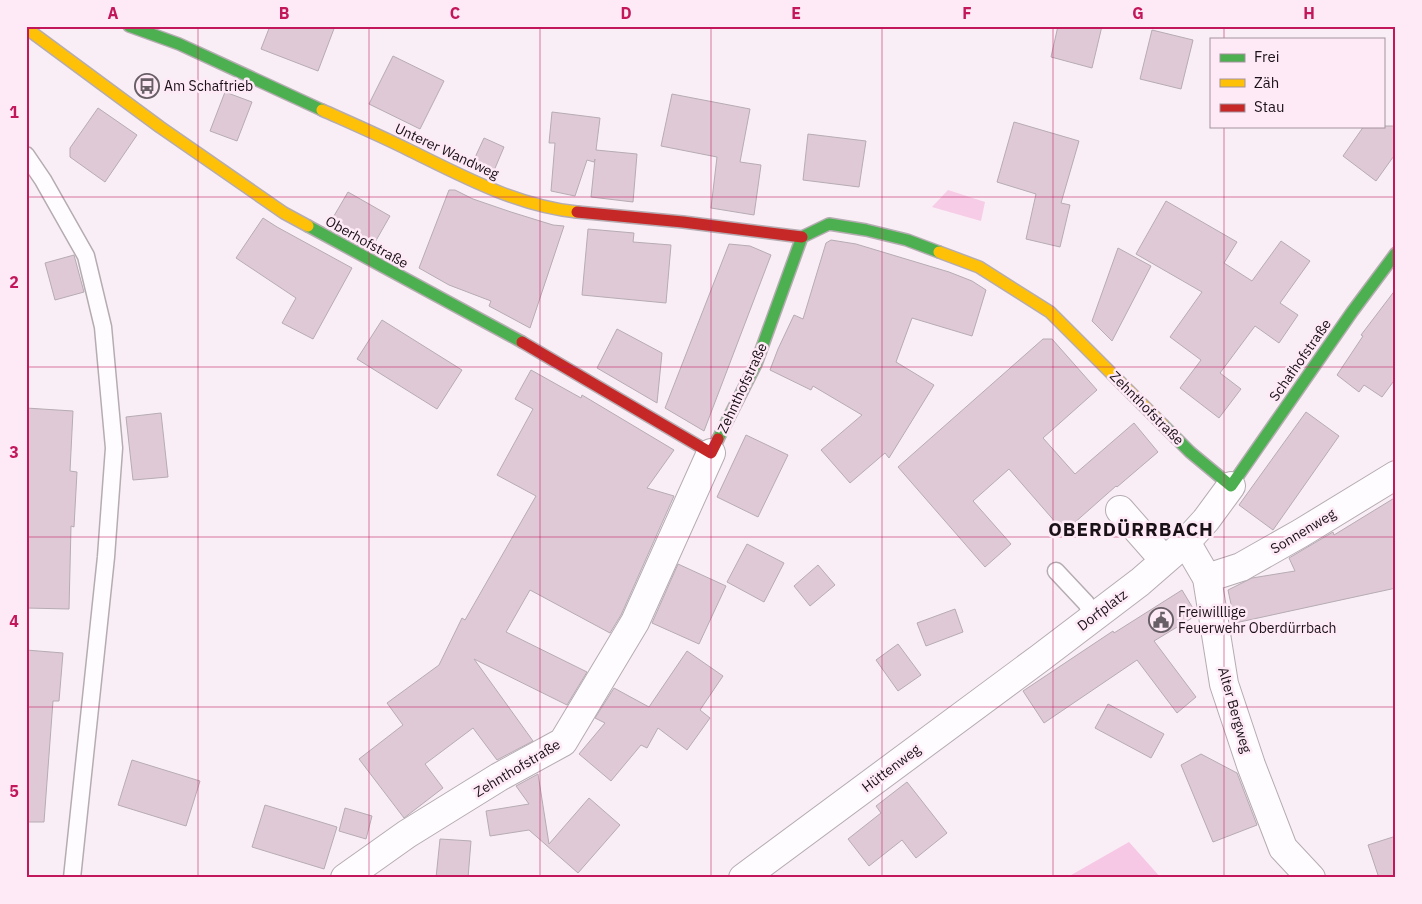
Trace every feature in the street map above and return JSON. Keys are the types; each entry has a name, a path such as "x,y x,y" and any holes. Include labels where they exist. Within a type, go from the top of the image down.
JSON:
{"street":[{"name":"Unterer Wandweg","path":"129,26 178,44 389,140 478,184 516,197 558,210 683,222 802,238"},
{"name":"Oberhofstraße","path":"26,28 160,127 284,213 515,338 711,452"},
{"name":"Zehnthofstraße","path":"345,878 408,834 499,777 563,742 635,622 711,452 756,364 802,238 829,224 866,230 907,240 979,267 1050,312 1190,452 1231,486"},
{"name":"Schafhofstraße","path":"1231,486 1352,312 1396,253"},
{"name":"Sonnenweg","path":"1207,578 1242,567 1396,475"},
{"path":"1186,542 1206,520 1231,486"},
{"path":"1120,510 1164,560"},
{"name":"Alter Bergweg","path":"1186,542 1207,578 1224,684 1251,765 1283,848 1311,878"},
{"name":"Dorfplatz","path":"1040,658 1140,582 1186,542"},
{"name":"Hüttenweg","path":"743,878 1040,658"}],"lane":[{"path":"26,155 43,180 86,256 103,327 114,448 106,558 72,878"},
{"path":"1056,571 1086,603 1094,617"}],"shaded area":[{"path":"948,190 985,202 981,221 932,207"},
{"path":"1129,842 1161,878 1066,878"}],"building":[{"path":"270,26 335,26 318,71 261,49"},
{"path":"1058,26 1102,26 1092,68 1051,57"},
{"path":"1152,30 1193,40 1181,89 1140,79"},
{"path":"393,56 444,81 420,129 369,104"},
{"path":"225,92 252,102 237,141 210,131"},
{"path":"672,94 750,109 740,162 761,165 754,215 711,208 717,157 661,146"},
{"path":"98,108 137,135 105,182 70,157 70,148"},
{"path":"552,112 600,118 596,150 637,154 633,202 591,197 595,159 594,162 587,160 575,196 551,191 555,143 549,143"},
{"path":"1014,122 1079,141 1061,203 1070,205 1060,247 1026,239 1036,194 997,182"},
{"path":"1396,126 1396,153 1376,181 1343,156 1363,128"},
{"path":"808,134 866,141 859,187 803,180"},
{"path":"484,138 504,147 493,173 472,164"},
{"path":"449,190 455,190 473,199 511,212 553,225 564,226 530,328 489,306 491,301 449,285 419,268"},
{"path":"348,192 390,216 374,244 331,221"},
{"path":"1166,201 1237,242 1224,263 1252,281 1281,241 1310,261 1280,303 1298,315 1279,343 1255,326 1220,373 1241,389 1219,418 1180,388 1201,360 1170,337 1202,292 1136,254"},
{"path":"263,218 352,268 313,339 282,323 296,298 236,258"},
{"path":"588,229 634,233 633,242 671,245 666,303 582,295"},
{"path":"831,240 856,244 949,272 972,281 986,290 972,336 912,318 896,362 934,385 889,458 885,453 850,483 821,450 862,415 813,386 811,390 770,370 794,315 803,319 826,243"},
{"path":"729,244 750,246 771,255 704,431 665,408"},
{"path":"1118,248 1151,266 1112,341 1092,321"},
{"path":"74,255 84,292 55,300 45,263"},
{"path":"1396,289 1396,378 1382,397 1364,385 1359,392 1337,375 1363,336 1361,335"},
{"path":"382,320 462,370 437,409 357,359"},
{"path":"617,329 662,353 657,403 597,368"},
{"path":"1043,339 1052,339 1097,390 1043,438 1075,474 1134,423 1158,452 1064,532 1009,469 973,501 1011,544 985,567 898,467"},
{"path":"531,370 581,398 582,395 674,450 647,488 674,496 621,615 610,633 530,590 506,632 587,672 567,705 474,659 533,741 497,760 473,728 425,764 443,788 404,818 359,759 403,725 387,703 439,665 462,618 465,620 536,496 497,475 533,409 515,399"},
{"path":"26,408 73,411 70,471 77,472 74,527 71,526 69,609 26,608"},
{"path":"1306,412 1339,436 1273,530 1239,505"},
{"path":"161,413 168,477 133,480 126,417"},
{"path":"746,435 788,455 758,517 717,497"},
{"path":"1396,497 1396,588 1235,623 1228,590 1252,578 1295,571 1289,558 1333,532 1334,535"},
{"path":"747,544 784,563 764,602 727,582"},
{"path":"678,564 726,586 699,644 652,623"},
{"path":"818,565 835,585 810,606 794,586"},
{"path":"1182,590 1197,615 1154,641 1196,697 1177,713 1137,660 1044,723 1023,691 1113,631 1114,633"},
{"path":"955,609 963,632 926,646 917,623"},
{"path":"898,644 921,675 898,691 876,660"},
{"path":"26,650 63,653 59,701 53,701 44,822 26,822"},
{"path":"687,651 723,676 700,710 710,718 687,750 658,728 647,748 641,745 611,781 579,754 605,723 595,718 614,688 649,707"},
{"path":"1108,704 1164,734 1151,758 1095,728"},
{"path":"1201,754 1237,773 1257,825 1213,842 1181,765"},
{"path":"132,760 200,781 186,826 118,805"},
{"path":"538,774 549,844 589,798 620,825 578,873 529,830 490,836 486,811 529,804 516,786"},
{"path":"907,782 947,833 916,858 902,840 869,866 848,839 881,813 876,806"},
{"path":"265,805 337,827 324,869 252,847"},
{"path":"345,808 372,816 366,839 339,831"},
{"path":"1396,836 1396,878 1379,878 1368,845"},
{"path":"440,839 471,841 468,878 436,878"}],"traffic: fast":[{"path":"129,26 179,44 322,110"},
{"path":"718,439 756,364 802,237 829,224 866,230 907,240 939,252"},
{"path":"308,226 522,342"},
{"path":"1163,425 1190,452 1231,486 1352,312 1396,253"}],"traffic: slow":[{"path":"26,28 160,127 284,213 308,226"},
{"path":"322,110 511,197 555,209 577,212"},
{"path":"939,252 979,267 1050,312 1163,425"}],"traffic: jam":[{"path":"577,212 683,222 802,237"},
{"path":"522,342 711,453 718,439"}],"place":[{"name":"Am Schaftrieb","path":"147,86"},
{"name":"Freiwilllige Feuerwehr Oberdürrbach","path":"1161,620"}],"district":[{"name":"OBERDÜRRBACH","path":"1131,529"}]}
